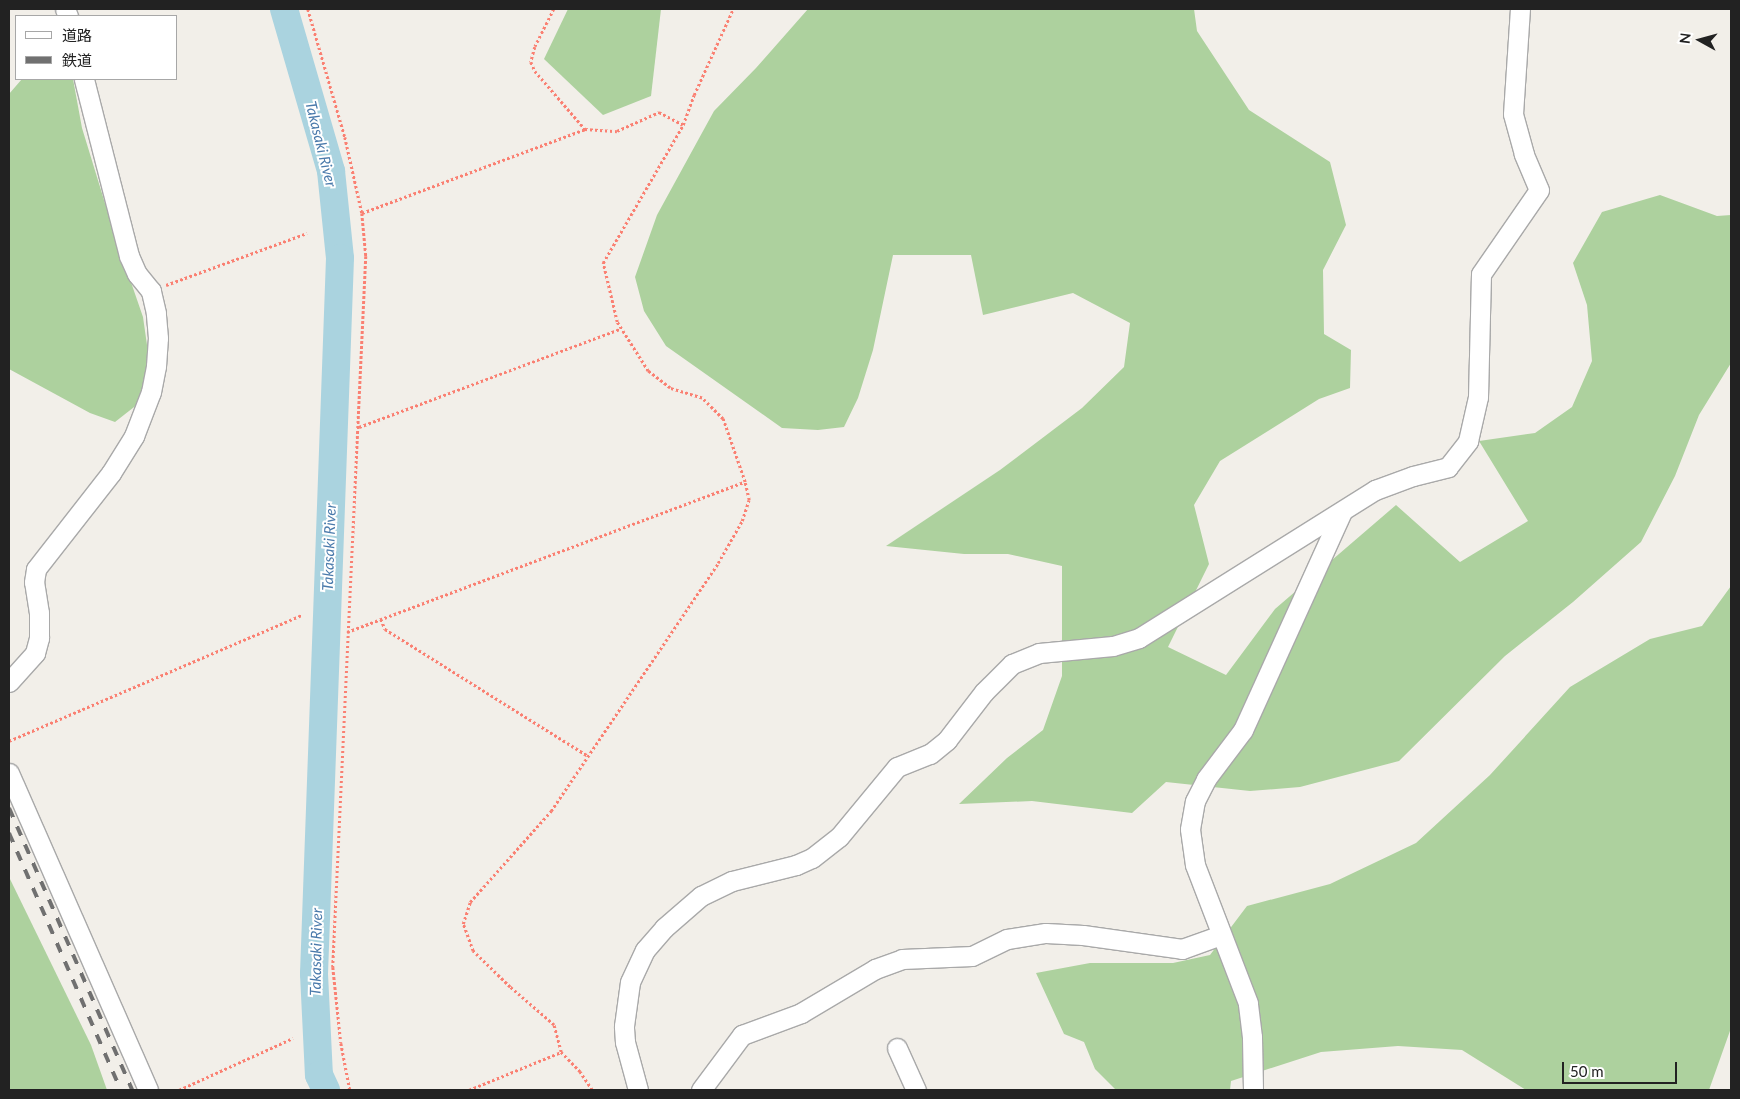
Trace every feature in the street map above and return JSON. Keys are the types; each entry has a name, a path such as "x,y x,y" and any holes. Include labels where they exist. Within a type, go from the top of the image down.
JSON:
{"street":[{"path":"638,1090 625,1042 624,1026 630,982 645,950 658,935 701,896 732,881 796,865 812,858 839,836 897,767 930,754 948,740 984,692 1012,664 1039,653 1112,646 1140,638 1374,490 1413,476 1448,467 1468,441 1478,397 1481,274 1539,190 1524,154 1513,114 1520,9"},
{"path":"9,682 35,653 39,638 39,614 34,582 36,569 111,473 134,436 151,392 156,366 158,338 156,312 151,291 136,274 129,256 84,80"},
{"path":"1253,1090 1252,1037 1248,1003 1195,865 1190,828 1195,802 1206,779 1243,730 1342,512"},
{"path":"9,773 148,1090"},
{"path":"701,1090 742,1035 801,1013 875,968 902,959 972,956 1007,939 1046,933 1083,935 1182,949 1221,935"},
{"path":"897,1048 916,1090"}],"path":[{"path":"308,9 345,137 362,213 366,256 359,427 347,632 342,802 333,968 340,1042 350,1090"},
{"path":"554,9 531,62 535,71 586,129"},
{"path":"592,1090 580,1072 561,1052 554,1025 510,987 473,950 463,924 470,902 551,811 718,563 742,521 749,500 745,482 723,419 702,398 670,388 648,371 620,329 613,309 603,263 683,125 694,95 733,9"},
{"path":"362,213 586,129 617,131 660,112 683,125"},
{"path":"151,291 307,233"},
{"path":"359,427 620,329"},
{"path":"347,632 745,482"},
{"path":"9,741 302,615"},
{"path":"382,619 385,629 588,756"},
{"path":"179,1090 293,1038"},
{"path":"469,1090 561,1052"}],"green space":[{"path":"568,9 661,9 651,96 603,115 544,59"},
{"path":"808,9 1194,9 1197,31 1249,110 1330,162 1346,225 1323,270 1324,334 1351,350 1350,388 1319,399 1220,461 1194,505 1209,564 1168,647 1226,675 1275,609 1396,505 1460,562 1528,521 1479,441 1535,433 1572,407 1592,361 1587,305 1573,263 1602,212 1660,195 1717,216 1731,215 1731,363 1699,415 1675,476 1641,542 1573,602 1505,656 1399,761 1300,787 1250,791 1166,782 1132,813 1032,801 959,804 1007,758 1043,730 1062,676 1062,566 1008,554 964,554 886,546 1000,470 1082,408 1124,367 1130,323 1073,293 983,315 971,255 893,255 873,350 858,398 844,427 818,430 782,428 666,346 644,311 635,277 657,215 714,111 756,68"},
{"path":"21,80 73,80 82,128 115,236 143,317 150,366 143,400 115,422 90,413 9,369 9,94"},
{"path":"1731,586 1731,1028 1709,1090 1526,1090 1462,1050 1398,1046 1321,1052 1231,1081 1230,1090 1116,1090 1095,1069 1084,1042 1064,1034 1036,973 1090,963 1173,963 1210,955 1247,906 1330,884 1416,843 1490,775 1570,687 1650,639 1702,626"},
{"path":"9,877 91,1045 107,1090 9,1090"}],"waterway":[{"name":"Takasaki River","path":"284,9 331,171 340,258 314,974 319,1075 326,1090"}],"railway":[{"path":"9,808 132,1090"},
{"path":"9,833 121,1090"}]}
